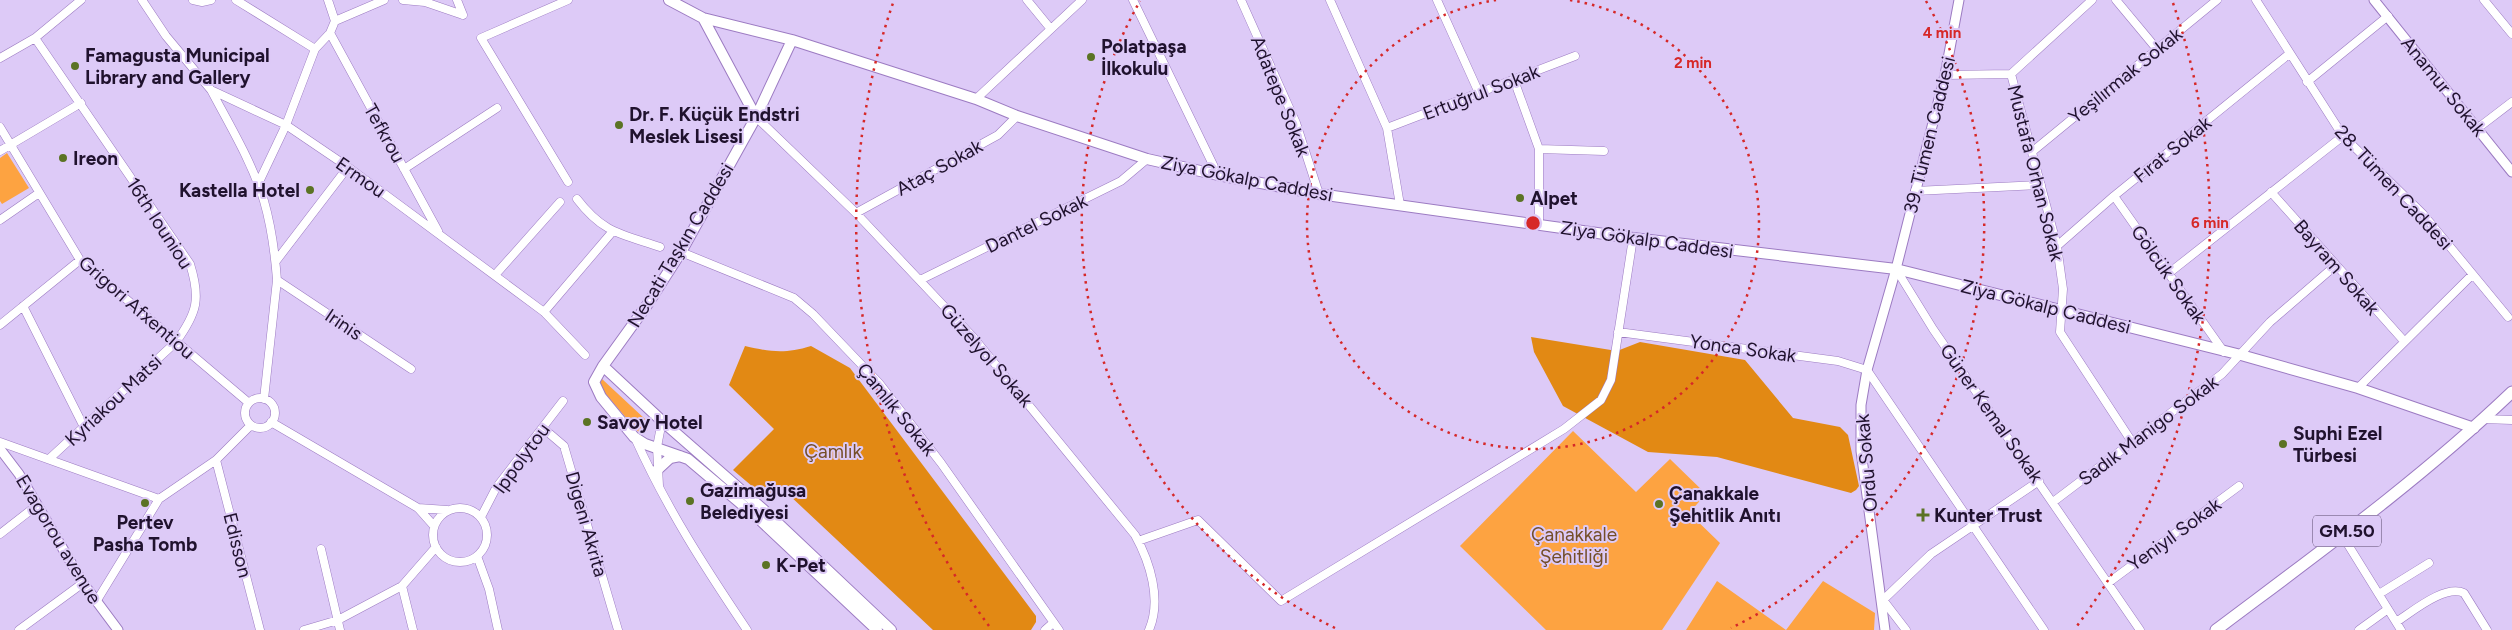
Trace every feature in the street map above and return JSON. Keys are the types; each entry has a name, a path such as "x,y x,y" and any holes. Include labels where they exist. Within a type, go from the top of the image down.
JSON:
{"main road":[{"name":"Ziya Gökalp Caddesi","path":"668,0 703,18 792,40 976,99 1017,116 1147,159 1318,194 1633,238 1896,270 2241,355 2358,388 2474,428"},
{"path":"703,18 756,117"},
{"name":"Necati Taşkın Caddesi","path":"634,437 596,389 596,377 647,306 681,252 756,117 792,40"},
{"path":"603,366 662,421 765,511 891,630"},
{"name":"GM.50","path":"2216,630 2342,535 2474,428 2512,392"},
{"path":"634,437 645,444 688,459 758,518 877,630"},
{"path":"657,470 670,458 680,456"}],"street":[{"path":"0,58 35,38 82,0"},
{"name":"Ermou","path":"142,0 166,36 211,90 286,125 348,167 440,233 544,312 585,355"},
{"path":"193,0 202,2 211,0"},
{"path":"236,0 315,49"},
{"path":"258,184 286,125 315,49 330,33 335,21 328,0"},
{"path":"335,21 384,0"},
{"path":"403,0 426,1 463,15 457,0"},
{"path":"568,0 481,38 568,182"},
{"path":"1027,0 1050,28"},
{"path":"976,99 1082,0"},
{"path":"1132,0 1218,175"},
{"name":"Adatepe Sokak","path":"1241,0 1296,124 1318,194"},
{"path":"1330,0 1388,128 1400,205"},
{"path":"1437,0 1479,93"},
{"path":"2011,74 2092,0"},
{"path":"2116,0 2156,48"},
{"name":"Yeşilırmak Sokak","path":"2033,151 2156,48 2217,0"},
{"name":"28. Tümen Caddesi","path":"2256,0 2288,54 2343,136 2423,214 2508,317"},
{"name":"Anamur Sokak","path":"2374,0 2512,172"},
{"path":"2484,0 2512,34"},
{"name":"39. Tümen Caddesi","path":"1896,270 1945,75 1961,2"},
{"path":"2307,82 2388,16"},
{"name":"Tefkrou","path":"330,33 440,233"},
{"name":"16th Iouniou","path":"35,38 190,264 194,278 196,302 192,320 176,342"},
{"name":"Fırat Sokak","path":"2057,246 2114,196 2288,54"},
{"name":"Ertuğrul Sokak","path":"1388,128 1575,56"},
{"name":"Mustafa Orhan Sokak","path":"1945,75 2011,74 2057,246 2063,289 2060,309 2060,332 2132,442"},
{"path":"1514,80 1539,149 1539,224"},
{"path":"211,90 258,184 264,202 276,261 277,280 264,399"},
{"path":"2478,128 2512,102"},
{"path":"0,151 81,104"},
{"path":"404,169 497,108"},
{"name":"Ataç Sokak","path":"856,213 998,135 1017,116"},
{"name":"Güzelyol Sokak","path":"756,117 856,213 920,280 1040,417 1138,541 1146,556 1152,582 1154,608 1149,630"},
{"name":"Grigori Afxentiou","path":"0,127 80,260 249,403"},
{"path":"2169,273 2343,136"},
{"path":"1539,149 1604,151"},
{"name":"Dantel Sokak","path":"920,280 1121,181 1147,159"},
{"path":"276,261 348,167"},
{"path":"1915,191 2042,185"},
{"name":"Bayram Sokak","path":"2271,192 2404,342"},
{"path":"0,220 39,193"},
{"name":"Gölcük Sokak","path":"2114,196 2224,352"},
{"path":"577,199 590,216 613,231 660,247"},
{"path":"494,275 560,202"},
{"path":"544,312 613,231"},
{"path":"1138,541 1198,520 1281,602 1564,429 1601,400 1611,380 1633,238"},
{"name":"Çamlık Sokak","path":"681,252 794,298 813,314 879,383 941,463 1059,630"},
{"path":"0,324 80,260"},
{"name":"Sadık Manigo Sokak","path":"2053,502 2222,374 2270,322 2336,265"},
{"name":"Ordu Sokak","path":"1885,630 1883,600 1861,451 1861,406 1867,370 1896,270"},
{"name":"Güner Kemal Sokak","path":"1896,270 1933,329 2140,630"},
{"path":"2358,388 2472,275"},
{"name":"Irinis","path":"277,280 411,369"},
{"path":"23,306 84,426"},
{"name":"Yonca Sokak","path":"1618,332 1838,361 1867,370"},
{"name":"Kyriakou Matsi","path":"49,459 176,342"},
{"path":"1867,370 2044,630"},
{"path":"259,398 264,399 274,409 271,422 264,427 251,425 245,414 249,403 259,398"},
{"name":"Ippolytou","path":"481,517 496,488 563,401"},
{"path":"2484,419 2512,420"},
{"path":"659,491 657,447 662,421"},
{"path":"271,422 418,508 434,526"},
{"path":"96,602 158,499 216,460 251,425"},
{"name":"Digeni Akrita","path":"543,428 564,446 618,630"},
{"path":"634,437 659,491 694,551 747,630"},
{"path":"0,442 158,499"},
{"name":"Evagorou avenue","path":"0,449 19,474 36,506 83,583 118,630"},
{"name":"Edisson","path":"216,460 260,630"},
{"path":"1906,630 1883,600 1930,554 1972,524 2039,481"},
{"name":"Yeniyıl Sokak","path":"2108,583 2239,486"},
{"path":"0,534 36,506"},
{"path":"418,508 447,510 466,508 481,517 486,526 487,537 484,548 477,556 468,561 458,562 448,559 436,547 432,533 434,526 439,516 447,510"},
{"path":"2342,535 2401,630"},
{"path":"304,630 338,620 402,586 436,547"},
{"path":"321,549 340,630"},
{"path":"477,556 489,589 498,630"},
{"path":"2379,594 2429,563"},
{"path":"19,630 83,583"},
{"path":"402,586 413,630"},
{"path":"2396,622 2446,592 2458,590 2464,594 2487,630"},
{"path":"2359,630 2388,609"},
{"path":"1045,630 1053,623"}],"green space":[{"path":"7,153 29,188 2,204 0,201 0,158"},
{"path":"1531,337 1617,351 1640,342 1745,360 1793,418 1840,427 1848,435 1859,486 1851,493 1717,457 1648,452 1563,406 1534,352"},
{"name":"Çamlık","path":"745,346 778,351 811,346 850,368 1036,616 1036,622 1031,630 933,630 788,494 765,497 733,470 774,429 729,385"},
{"path":"602,379 645,419 648,430 641,435 602,390 599,384"},
{"name":"Çanakkale Şehitliği","path":"1573,431 1636,492 1670,459 1706,494 1689,513 1720,543 1662,630 1546,630 1460,546"},
{"path":"1717,581 1786,630 1686,630"},
{"path":"1823,581 1875,613 1874,630 1786,630"}],"place":[{"name":"Polatpaşa İlkokulu","path":"1091,57"},
{"name":"Famagusta Municipal Library and Gallery","path":"75,66"},
{"name":"Dr. F. Küçük Endstri Meslek Lisesi","path":"619,125"},
{"name":"Ireon","path":"63,158"},
{"name":"Kastella Hotel","path":"310,190"},
{"name":"Alpet","path":"1520,198"},
{"name":"Savoy Hotel","path":"587,422"},
{"name":"Suphi Ezel Türbesi","path":"2283,444"},
{"name":"Gazimağusa Belediyesi","path":"690,501"},
{"name":"Pertev Pasha Tomb","path":"145,503"},
{"name":"Çanakkale Şehitlik Anıtı","path":"1659,504"},
{"name":"Kunter Trust","path":"1923,515"},
{"name":"K-Pet","path":"766,565"}]}
